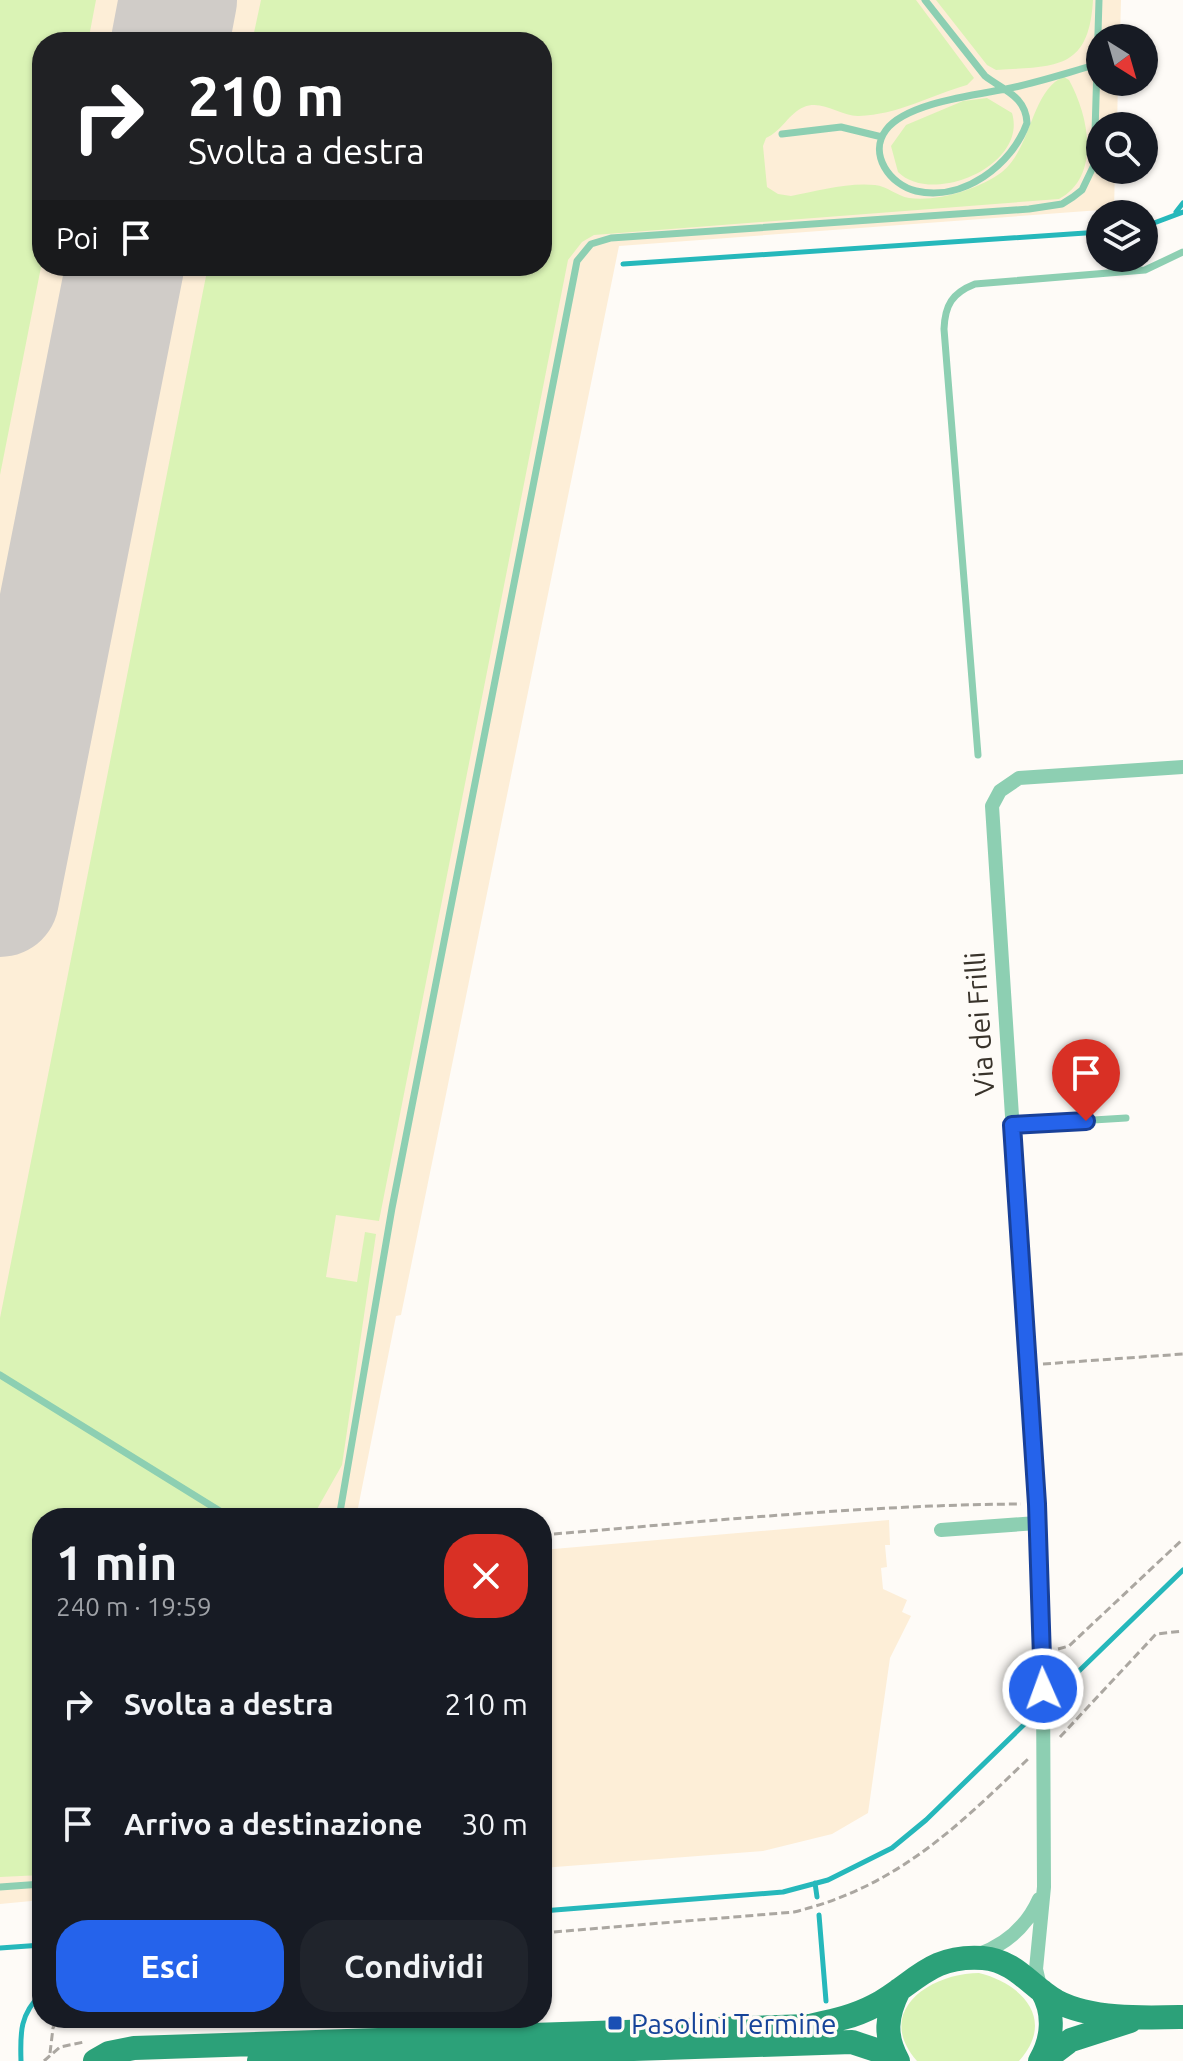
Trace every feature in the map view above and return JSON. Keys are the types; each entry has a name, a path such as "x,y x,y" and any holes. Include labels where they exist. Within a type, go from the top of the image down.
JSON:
{"main road":[{"path":"95,2052 109,2053 134,2048 809,2026 844,2019 899,1990 920,1971 957,1960 983,1958 1010,1965 1060,2003 1140,2018 1183,2017"},
{"path":"897,2061 887,2026 899,1990"},
{"path":"1041,2061 1051,2032 1051,2014 1042,1991"},
{"path":"1041,2061 1071,2040 1140,2018"},
{"path":"259,2061 852,2042 897,2061"}],"street":[{"name":"Via dei Frilli","path":"1042,1991 1036,1954 1044,1887 1043,1689 1037,1504 991,816 995,797 1005,785 1019,778 1183,767"},
{"path":"941,1530 1037,1523"},
{"name":"Via dei Frilli","path":"957,1960 999,1946 1033,1912 1044,1887"}],"lane":[{"path":"925,0 977,68 1005,89 1023,105 1027,123 1016,149 978,180 946,190 914,191 894,178 882,164 879,154 882,137 898,120 935,104 1005,89 1086,67"},
{"path":"1098,24 1099,0"},
{"path":"341,1508 392,1208 577,261 591,244 611,238 1029,209 1062,204 1082,190 1094,165 1095,96"},
{"path":"782,134 841,127 882,137"},
{"path":"978,755 944,329 946,310 957,293 975,284 1145,270 1183,252"},
{"path":"1012,1125 1126,1118"},
{"path":"0,1375 215,1508"},
{"path":"0,1887 32,1885"}],"path":[{"path":"1029,1365 1183,1354"},
{"path":"552,1534 898,1506 1037,1504"},
{"path":"1042,1653 1069,1646 1183,1539"},
{"path":"1043,1737 1061,1737 1156,1634 1183,1631"},
{"path":"552,1932 794,1912 827,1905 930,1850 1028,1758 1043,1758"},
{"path":"50,2054 53,2028"},
{"path":"44,2061 66,2044 95,2052"}],"shaded area":[{"path":"0,0 1121,0 1120,24 1086,24 1086,96 1118,96 1117,112 1086,112 1086,184 1115,184 1114,200 1086,200 1086,211 619,246 401,1315 396,1316 358,1508 32,1508 32,1901 0,1904"},
{"path":"889,1520 890,1545 885,1545 887,1567 881,1568 883,1589 907,1600 902,1612 911,1616 890,1658 868,1813 832,1834 763,1851 552,1867 552,1549"}],"green space":[{"path":"0,0 96,0 90,32 32,32 32,276 39,276 0,475"},
{"path":"261,0 916,0 974,78 967,85 873,115 852,116 818,105 804,107 766,138 763,146 767,187 778,194 791,196 865,184 920,199 970,189 993,178 1012,162 1045,93 1053,83 1064,77 1069,80 1082,110 1086,127 1086,160 1073,189 1059,199 594,235 582,242 568,260 379,1221 336,1215 326,1277 357,1282 365,1232 376,1234 342,1465 318,1508 32,1508 32,1875 0,1877 0,1318 206,276 552,276 552,32 254,32"},
{"path":"936,0 1093,0 1084,40 1076,52 1065,60 1052,65 996,70 987,65"},
{"path":"987,98 1012,113 1013,132 1006,149 992,164 974,175 932,185 913,181 898,172 891,146 906,125 963,101"},
{"path":"979,1973 1009,1986 1029,2006 1035,2032 1030,2046 1019,2061 917,2061 905,2043 901,2026 905,2011 914,1998 943,1980"}],"waterway":[{"path":"1176,212 1183,203"},
{"path":"1158,221 1183,212"},
{"path":"623,264 1086,233"},
{"path":"1047,1702 1183,1570"},
{"path":"552,1910 783,1892 828,1880 892,1848 926,1820 1040,1709"},
{"path":"815,1883 817,1897"},
{"path":"819,1915 826,2001"},
{"path":"0,1948 32,1946"},
{"path":"21,2061 23,2024 32,2004"}],"taxiway":[{"path":"0,671 15,658 38,627 71,538"},
{"path":"0,847 6,867"}],"runway":[{"path":"172,32 178,0"},
{"path":"0,898 123,276"}],"place":[{"name":"Pasolini Termine","path":"615,2023"}],"route":[{"path":"1043,1689 1037,1504 1012,1125 1086,1121"}]}
